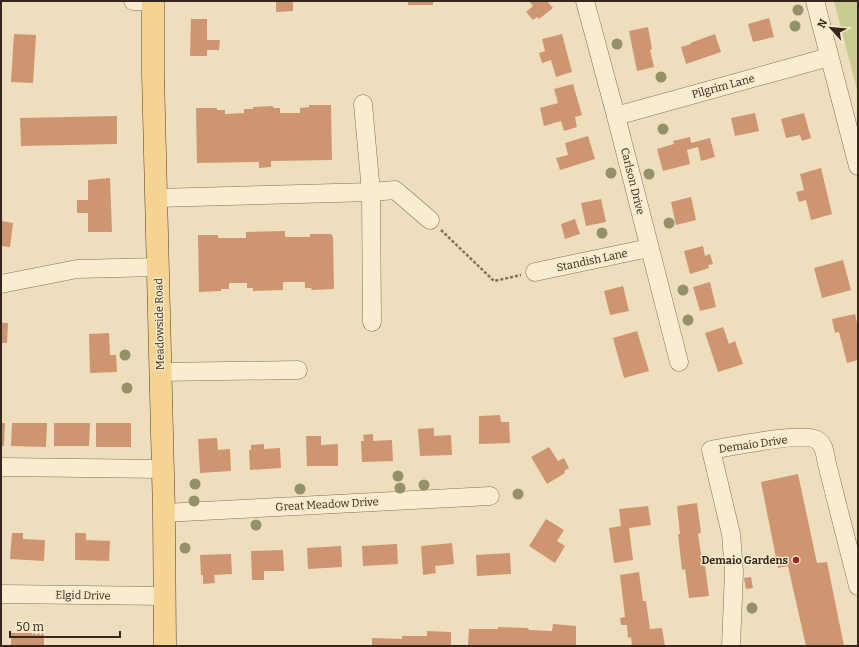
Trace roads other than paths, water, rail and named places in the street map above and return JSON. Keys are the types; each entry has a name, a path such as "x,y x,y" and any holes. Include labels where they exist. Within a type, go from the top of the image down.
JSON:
{"main road":[{"name":"Meadowside Road","path":"146,1 153,74 157,198 164,513 165,646"}],"street":[{"name":"Carlson Drive","path":"585,1 679,362"},
{"path":"815,1 858,166"},
{"name":"Pilgrim Lane","path":"616,116 829,57"},
{"path":"363,104 371,192 372,322"},
{"path":"157,198 396,190 430,220"},
{"name":"Standish Lane","path":"535,272 649,248"},
{"path":"1,284 77,269 158,267"},
{"path":"160,372 298,370"},
{"name":"Demaio Drive","path":"731,646 734,572 731,534 711,450 767,440 804,437 816,439 824,448 858,586"},
{"path":"1,467 163,469"},
{"name":"Great Meadow Drive","path":"164,513 490,496"},
{"name":"Elgid Drive","path":"1,594 165,596"}],"place":[{"name":"Demaio Gardens","path":"796,560"}]}
